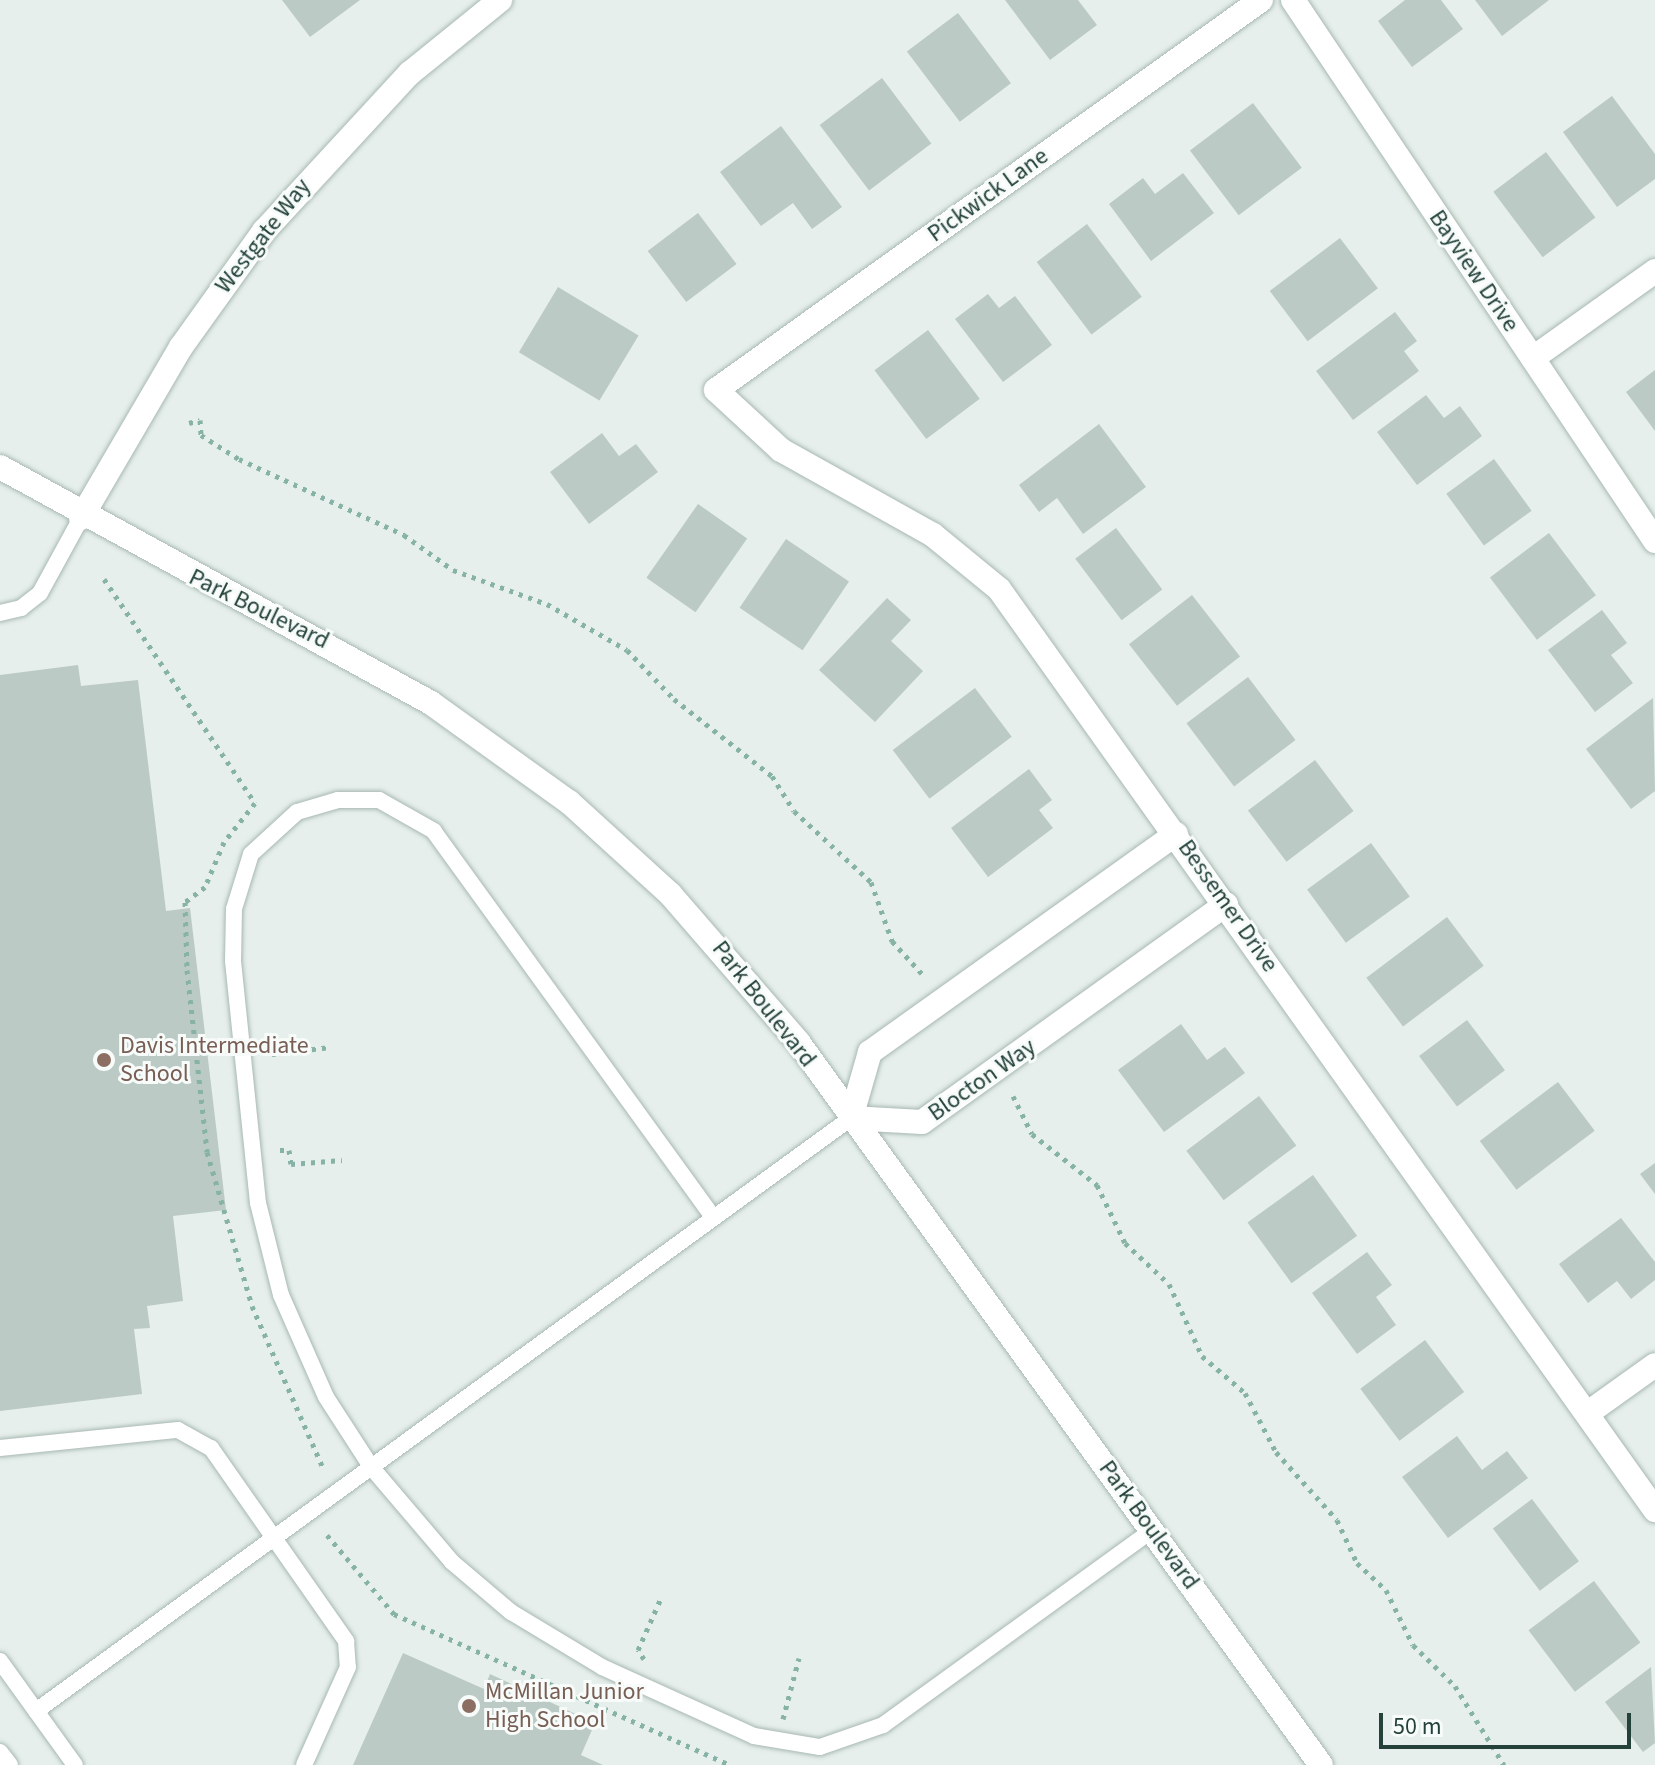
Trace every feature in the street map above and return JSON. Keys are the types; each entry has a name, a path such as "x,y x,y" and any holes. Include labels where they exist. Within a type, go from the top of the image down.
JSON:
{"street":[{"name":"Pickwick Lane","path":"716,390 1261,0"},
{"name":"Bayview Drive","path":"1293,0 1655,541"},
{"name":"Westgate Way","path":"81,518 181,347 264,231 410,73 497,1"},
{"path":"1533,358 1655,271"},
{"name":"Bessemer Drive","path":"716,390 781,450 933,535 999,589 1655,1510"},
{"name":"Park Boulevard","path":"0,467 81,518 375,668 569,802 749,977 1321,1765"},
{"path":"851,1118 870,1052 1176,834"},
{"name":"Blocton Way","path":"851,1118 922,1122 1226,904"},
{"path":"1588,1413 1655,1365"}],"lane":[{"path":"0,613 21,608 40,593 81,518"},
{"path":"713,1217 434,831 406,811 356,799 318,804 277,824 242,871 231,935 258,1203 298,1340 372,1468 452,1562 541,1632 649,1688 798,1748 842,1743 883,1725 1152,1530"},
{"path":"36,1711 851,1118"},
{"path":"0,1448 191,1434 211,1448 340,1629 348,1653 304,1765"},
{"path":"0,1661 75,1765"},
{"path":"0,1752 10,1765"}],"path":[{"path":"189,423 200,420 201,435 239,459 404,535 453,570 547,604 627,650 674,699 772,776 794,811 871,882 892,941 925,977"},
{"path":"104,579 250,796"},
{"path":"272,1054 331,1047"},
{"path":"1013,1096 1032,1134 1097,1185 1125,1243 1169,1284 1202,1356 1245,1393 1276,1452 1337,1520 1357,1563 1386,1590 1413,1645 1455,1686 1504,1765"},
{"path":"280,1150 289,1150 291,1164 342,1160"},
{"path":"327,1535 394,1614 730,1765"},
{"path":"646,1661 638,1650 661,1598"},
{"path":"783,1721 799,1658"}],"building":[{"path":"282,0 360,0 310,37"},
{"path":"1005,0 1078,0 1097,25 1050,60"},
{"path":"1405,0 1441,0 1463,29 1412,67 1378,21"},
{"path":"1475,0 1549,0 1502,36"},
{"path":"958,13 1011,83 960,122 907,52"},
{"path":"882,78 931,143 869,190 820,125"},
{"path":"1612,96 1655,154 1655,179 1617,207 1563,132"},
{"path":"1253,103 1302,168 1239,215 1190,151"},
{"path":"781,126 842,207 812,229 793,203 761,226 720,172"},
{"path":"1546,152 1595,217 1543,257 1493,192"},
{"path":"1183,173 1214,213 1151,261 1109,204 1143,178 1155,194"},
{"path":"698,213 737,264 686,302 648,251"},
{"path":"1087,224 1142,297 1091,335 1037,262"},
{"path":"1340,238 1378,288 1308,341 1270,291"},
{"path":"558,287 639,335 599,401 519,352"},
{"path":"988,294 999,308 1015,296 1052,345 1003,382 955,319"},
{"path":"1395,312 1417,341 1404,351 1419,371 1353,420 1316,371"},
{"path":"928,330 980,399 926,439 874,370"},
{"path":"1655,370 1655,431 1626,392"},
{"path":"1426,395 1444,418 1460,406 1482,436 1417,485 1377,432"},
{"path":"1099,424 1146,487 1083,534 1057,498 1039,512 1019,485"},
{"path":"602,433 619,456 636,444 658,472 589,524 550,472"},
{"path":"1494,459 1532,511 1484,545 1446,494"},
{"path":"698,504 747,538 696,612 646,578"},
{"path":"1116,528 1162,589 1122,620 1075,559"},
{"path":"1549,533 1596,595 1537,640 1490,578"},
{"path":"786,539 849,581 803,650 740,608"},
{"path":"1192,595 1240,656 1177,706 1129,644"},
{"path":"887,598 911,620 891,641 923,671 875,722 819,670"},
{"path":"1602,610 1627,643 1611,655 1633,683 1595,712 1548,650"},
{"name":"Davis Intermediate School","path":"78,665 81,686 138,680 166,911 190,908 226,1210 173,1216 183,1301 147,1306 150,1328 134,1329 142,1394 0,1411 0,675"},
{"path":"1248,677 1296,740 1234,786 1187,723"},
{"path":"975,688 1012,737 929,799 893,750"},
{"path":"1653,698 1655,791 1631,809 1586,749"},
{"path":"1315,760 1354,811 1286,862 1248,811"},
{"path":"1029,769 1052,800 1039,810 1053,828 988,877 951,828"},
{"path":"1371,843 1410,896 1346,943 1307,889"},
{"path":"1447,917 1484,966 1403,1027 1366,978"},
{"path":"1467,1020 1505,1070 1457,1106 1419,1056"},
{"path":"1181,1024 1207,1060 1225,1047 1245,1073 1164,1132 1118,1070"},
{"path":"1558,1082 1595,1131 1516,1190 1480,1141"},
{"path":"1259,1096 1296,1146 1224,1200 1186,1151"},
{"path":"1655,1163 1655,1194 1640,1174"},
{"path":"1313,1175 1357,1236 1292,1283 1247,1223"},
{"path":"1621,1218 1655,1262 1655,1280 1631,1299 1617,1281 1588,1303 1559,1264"},
{"path":"1367,1252 1392,1285 1376,1297 1396,1325 1357,1354 1312,1293"},
{"path":"1425,1340 1464,1392 1399,1441 1360,1389"},
{"path":"1457,1436 1482,1470 1507,1451 1528,1478 1448,1538 1402,1477"},
{"path":"1532,1499 1579,1561 1540,1591 1493,1528"},
{"path":"1594,1581 1640,1642 1575,1692 1529,1630"},
{"name":"McMillan Junior High School","path":"403,1653 484,1689 490,1674 595,1723 581,1755 603,1765 353,1765"},
{"path":"1651,1667 1655,1743 1643,1752 1605,1702"}],"place":[{"name":"Davis Intermediate School","path":"104,1060"},
{"name":"McMillan Junior High School","path":"469,1706"}]}
